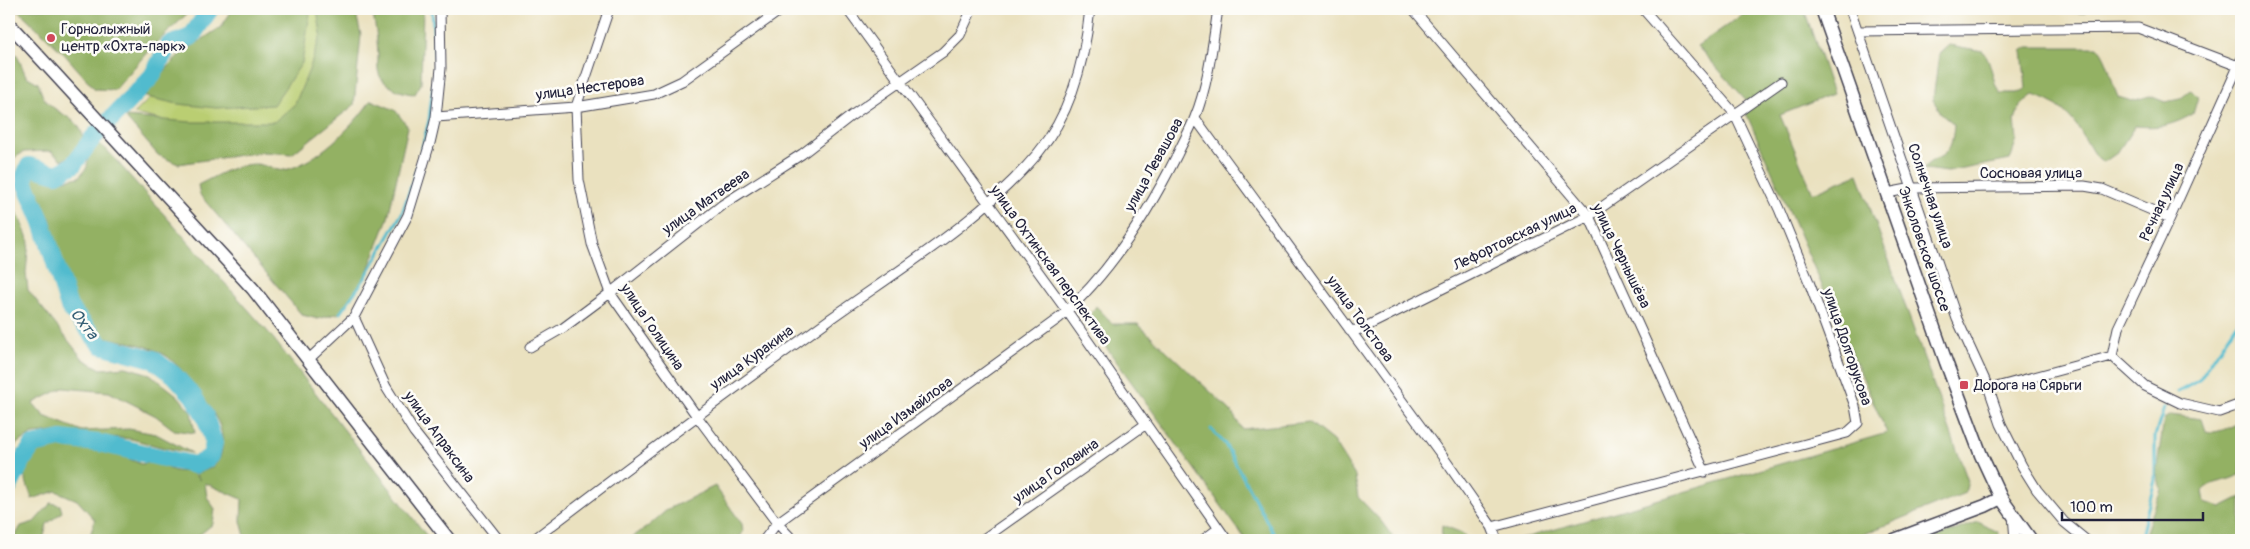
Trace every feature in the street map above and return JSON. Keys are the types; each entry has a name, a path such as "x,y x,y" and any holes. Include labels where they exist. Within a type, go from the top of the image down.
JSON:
{"street":[{"path":"309,359 354,317 408,215 436,117 441,68 440,9"},
{"name":"улица Голицина","path":"609,9 576,107 579,180 592,244 610,294 696,415 777,523 793,540"},
{"name":"улица Нестерова","path":"436,117 576,107 654,94 682,81 782,9"},
{"name":"улица Охтинская перспектива","path":"848,9 1067,311 1226,540"},
{"name":"улица Матвеева","path":"530,347 563,328 610,294 698,222 802,154 943,52 960,34 972,9"},
{"name":"улица Куракина","path":"533,540 696,415 990,204 1039,152 1062,115 1079,75 1087,42 1090,9"},
{"name":"улица Левашова","path":"1067,311 1093,283 1161,188 1195,118 1211,51 1218,9"},
{"name":"улица Чернышёва","path":"1413,9 1589,216 1705,472"},
{"name":"улица Долгорукова","path":"1492,527 1705,472 1846,433 1858,423 1855,406 1809,282 1779,209 1734,113 1643,9"},
{"name":"Энколовское шоссе","path":"1822,9 1946,362 1981,455 2001,498 2031,540"},
{"name":"Солнечная улица","path":"1850,9 1958,319 1989,389 2001,424 2022,466 2037,490 2064,522 2086,540"},
{"path":"9,24 253,289 449,540"},
{"path":"1858,31 2138,28 2240,63"},
{"name":"Речная улица","path":"2112,356 2118,328 2240,63"},
{"name":"Лефортовская улица","path":"1350,331 1361,329 1589,216 1781,82"},
{"name":"улица Толстова","path":"1195,118 1492,527 1497,540"},
{"name":"Сосновая улица","path":"1887,193 1912,188 2084,186 2102,189 2170,218"},
{"name":"улица Измайлова","path":"764,540 777,523 1067,311"},
{"name":"улица Апраксина","path":"354,317 386,387 414,432 499,540"},
{"path":"1989,389 2112,356 2145,386 2180,403 2219,412 2241,404"},
{"name":"улица Головина","path":"982,540 1146,424"},
{"path":"1894,540 2001,498"},
{"path":"2013,515 2016,540"},
{"path":"1203,540 1218,528"}],"green space":[{"path":"17,9 187,9 188,13 149,50 115,90 95,89 65,55"},
{"path":"233,9 305,9 310,14 302,63 273,105 216,108 178,104 142,96 180,54 221,27"},
{"path":"297,9 321,9 326,37 301,107 277,128 190,126 134,114 153,95"},
{"path":"317,9 355,9 361,35 354,105 292,154 262,152 178,164 158,155 125,117 191,122 274,122 295,104 309,70 321,34"},
{"path":"371,9 423,9 421,84 415,94 405,93 389,86 381,78 378,70 377,37"},
{"path":"1742,9 1804,9 1833,94 1780,115 1813,193 1858,174 1968,481 1965,493 1849,540 1518,540 1887,433 1746,113 1749,103 1697,46 1745,13"},
{"path":"1995,9 2086,9 2085,13"},
{"path":"1949,45 1983,51 1989,61 2000,93 2017,93 2026,89 2022,51 2028,47 2098,47 2107,65 2118,97 2132,101 2150,96 2165,102 2180,99 2191,90 2198,97 2193,114 2172,124 2152,127 2135,126 2117,153 2104,162 2095,155 2080,131 2064,111 2050,102 2033,95 2020,105 2015,120 2017,140 2010,160 1948,172 1923,169 1929,163 1944,155 1952,139 1954,124 1941,113 1933,100 1939,54"},
{"path":"9,47 17,55 26,76 38,83 43,96 49,104 75,122 80,128 84,145 75,155 62,160 51,151 24,152 9,161"},
{"path":"371,100 395,110 408,127 388,218 365,278 340,313 318,319 302,315 200,195 198,185 240,166 259,164 285,170 297,166 334,142"},
{"path":"97,142 106,149 269,333 430,540 246,540 241,521 242,499 205,483 207,497 215,509 213,524 193,540 85,540 89,539 95,520 77,500 56,491 32,499 24,475 29,459 46,446 68,443 120,455 141,464 153,462 175,471 191,472 200,480 195,474 213,466 218,461 221,453 222,443 219,424 196,388 181,370 168,357 153,349 103,337 74,301 63,272 50,218 38,198 31,180 36,174 64,180 79,177 87,167 88,155"},
{"path":"9,205 19,216 29,241 26,273 28,290 83,359 101,369 126,367 150,374 178,396 191,412 195,433 174,430 156,416 109,392 63,388 33,403 44,416 82,431 129,429 156,434 192,453 132,439 54,432 33,434 16,444 9,457"},
{"path":"1096,306 1113,324 1138,324 1231,411 1242,429 1309,422 1333,441 1355,476 1358,497 1381,521 1395,540 1246,540 1087,321"},
{"path":"2170,415 2202,419 2206,431 2210,432 2215,432 2241,422 2241,474 2211,485 2203,491 2205,502 2221,507 2241,497 2241,540 2143,540 2161,489 2156,473 2164,419"},
{"path":"715,486 742,524 743,532 738,540 628,540 668,509"},
{"path":"51,503 60,505 62,512 47,524 43,540 13,540 21,526 34,522"},
{"path":"1978,522 1998,532 2001,540 1928,540"},
{"path":"1442,525 1462,533 1469,540 1441,540"}],"waterway":[{"name":"Охта","path":"9,487 22,461 33,445 61,439 99,443 194,465 211,456 214,443 205,416 193,396 174,375 153,359 101,345 69,307 42,222 25,183 25,175 29,166 57,174 73,165 92,139 152,76 169,45 191,37 210,9"},
{"path":"340,313 365,278 402,213 417,168 429,120 435,66 432,9"},
{"path":"2178,392 2199,380 2241,317"},
{"path":"2140,540 2155,480 2155,436 2164,408"},
{"path":"1211,429 1225,444 1277,540"}],"place":[{"name":"Горнолыжный центр «Охта-парк»","path":"51,38"},
{"name":"Дорога на Сярьги","path":"1964,385"}]}
